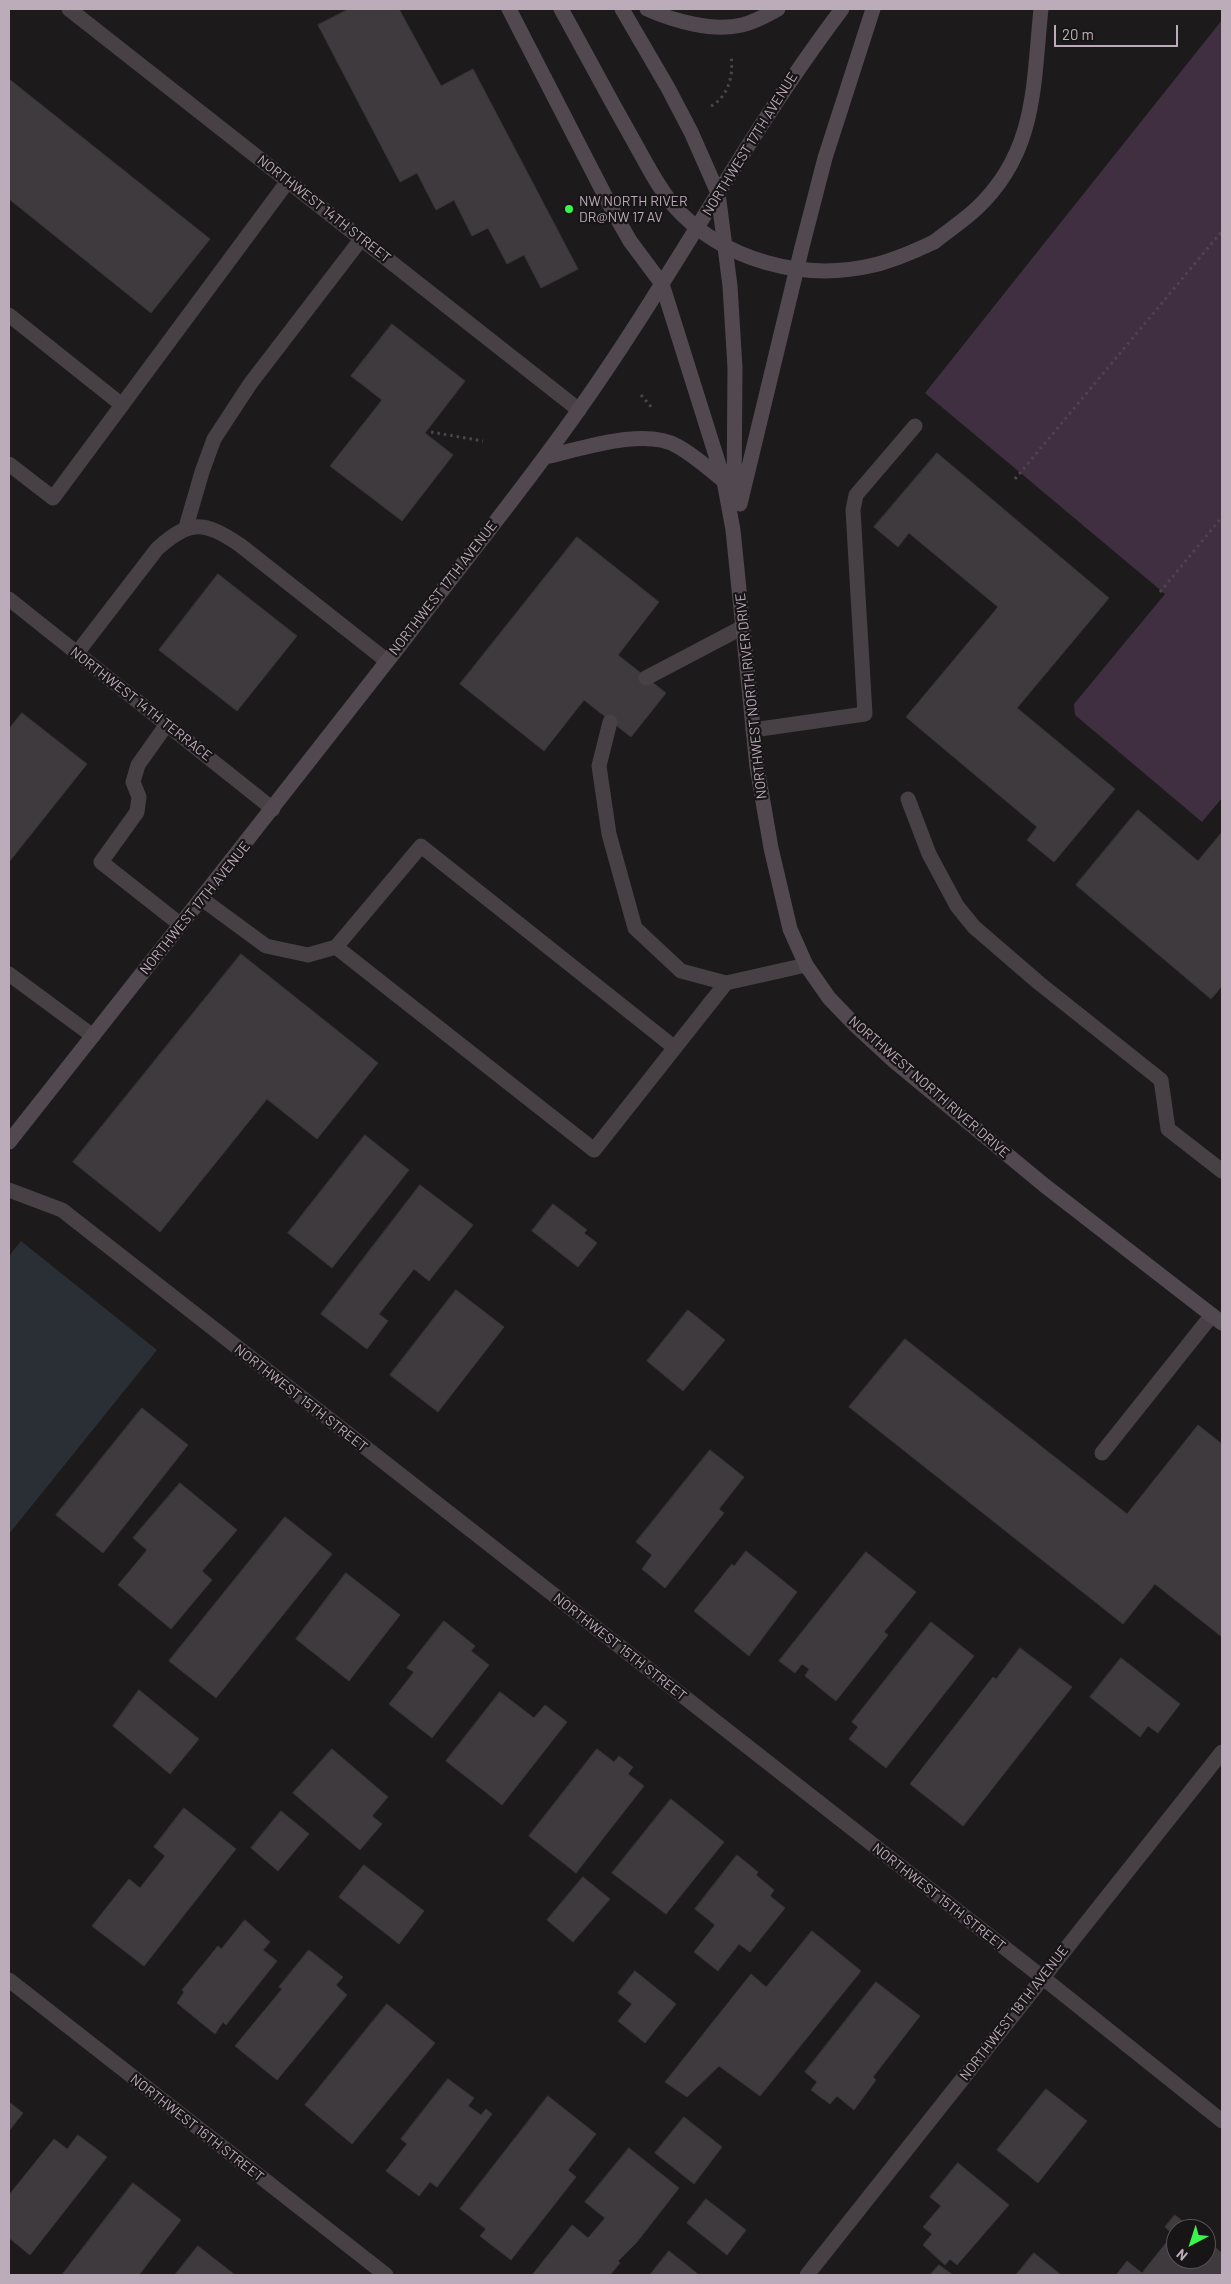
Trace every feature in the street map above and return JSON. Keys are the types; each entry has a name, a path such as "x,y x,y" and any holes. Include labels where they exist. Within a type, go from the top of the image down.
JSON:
{"main road":[{"name":"NORTHWEST NORTH RIVER DRIVE","path":"509,9 614,213 630,240 662,284 724,481 733,530 757,767 771,848 790,929 806,965 829,998 848,1019 894,1061 1044,1185 1217,1319"},
{"path":"562,9 660,186 687,219 722,244 767,263 810,271 832,272 883,263 934,242 976,209 994,190 1010,168 1024,137 1033,101 1041,9"},
{"name":"NORTHWEST NORTH RIVER DRIVE","path":"622,9 691,132 718,193 730,286 735,368 733,530"},
{"path":"647,9 660,15 686,21 729,27 759,19 778,9"},
{"name":"NORTHWEST 17TH AVENUE","path":"9,1142 273,809 545,457 579,410 662,284 787,85 842,9"},
{"path":"733,530 820,176 873,9"},
{"path":"545,457 638,438 657,438 677,446 724,481"}],"street":[{"name":"NORTHWEST 14TH STREET","path":"69,9 579,410"},
{"path":"9,464 53,498 288,181"},
{"path":"186,527 214,439 250,384 362,238"},
{"path":"9,315 122,405"},
{"path":"753,730 865,714 853,510 856,496 915,426"},
{"path":"77,653 157,549 170,537 186,527 203,527 219,532 240,545 387,661"},
{"name":"NORTHWEST 14TH TERRACE","path":"9,599 273,809"},
{"path":"646,678 743,627"},
{"path":"610,722 599,766 609,834 635,928 680,972 726,983 806,965"},
{"path":"167,724 138,765 133,782 139,797 137,812 101,862 181,925"},
{"path":"908,799 929,854 957,906 974,927 1039,983 1161,1080 1168,1129 1222,1171"},
{"path":"202,898 266,946 308,955 336,947 421,846 675,1048"},
{"path":"336,947 594,1150 726,983"},
{"path":"9,974 93,1036"},
{"name":"NORTHWEST 15TH STREET","path":"9,1190 62,1210 1042,1977 1222,2121"},
{"path":"1102,1453 1217,1319"},
{"name":"NORTHWEST 18TH AVENUE","path":"807,2275 1222,1752"},
{"name":"NORTHWEST 16TH STREET","path":"9,1980 386,2275"}],"path":[{"path":"707,108 716,104 723,97 734,72 731,58"},
{"path":"1015,479 1222,231"},
{"path":"641,395 654,411"},
{"path":"430,432 483,441"},
{"path":"1160,592 1222,517"}],"shaded area":[{"path":"1222,20 1222,798 1202,822 1075,715 1074,704 1165,594 925,393"},
{"path":"21,1241 157,1350 9,1534 9,1256"}],"building":[{"path":"349,9 399,9 441,86 473,69 578,269 541,288 524,255 507,264 488,228 472,236 454,200 436,210 417,173 400,182 318,25"},
{"path":"9,79 210,239 151,313 9,199"},
{"path":"392,324 465,381 425,433 453,455 402,521 330,466 382,400 351,376"},
{"path":"937,453 1109,598 1017,708 1115,789 1054,862 1027,840 1037,827 906,717 998,607 909,533 898,547 874,527"},
{"path":"577,537 659,602 618,655 666,693 631,737 584,700 544,751 460,684"},
{"path":"218,574 297,636 237,711 159,650"},
{"path":"22,713 87,764 9,862 9,729"},
{"path":"1138,810 1198,861 1222,832 1222,986 1211,999 1076,885"},
{"path":"241,954 378,1063 317,1139 267,1099 160,1232 73,1162"},
{"path":"365,1135 409,1170 332,1268 288,1233"},
{"path":"420,1185 473,1225 429,1281 414,1269 379,1314 388,1321 367,1349 321,1314"},
{"path":"553,1204 587,1230 584,1233 597,1243 578,1267 532,1231"},
{"path":"456,1290 504,1327 438,1412 390,1375"},
{"path":"688,1310 725,1340 683,1391 647,1361"},
{"path":"905,1339 1127,1514 1198,1425 1222,1444 1222,1637 1155,1584 1123,1624 849,1407"},
{"path":"142,1408 188,1445 103,1553 56,1515"},
{"path":"710,1450 744,1477 719,1509 724,1513 665,1588 642,1569 652,1555 636,1542"},
{"path":"180,1483 237,1530 202,1571 212,1580 171,1629 118,1585 147,1550 133,1538"},
{"path":"285,1517 332,1554 216,1698 169,1661"},
{"path":"746,1551 797,1592 749,1656 694,1611 732,1564 734,1566"},
{"path":"866,1552 916,1592 884,1632 888,1635 836,1701 805,1676 809,1669 802,1664 795,1673 779,1661"},
{"path":"346,1573 400,1615 349,1681 296,1639"},
{"path":"444,1621 475,1646 471,1651 489,1665 432,1738 389,1704 414,1672 407,1668"},
{"path":"931,1622 974,1656 886,1768 849,1739 858,1727 852,1722"},
{"path":"1020,1648 1072,1687 963,1826 910,1784 993,1677 996,1679"},
{"path":"1121,1658 1180,1704 1158,1733 1148,1726 1140,1737 1090,1697"},
{"path":"139,1690 199,1739 170,1774 113,1726"},
{"path":"500,1692 534,1718 545,1705 567,1722 502,1805 446,1761"},
{"path":"332,1749 388,1797 372,1816 382,1824 360,1850 293,1793"},
{"path":"597,1749 614,1762 619,1756 633,1767 628,1774 644,1786 576,1873 529,1836"},
{"path":"671,1799 724,1842 666,1914 612,1873"},
{"path":"184,1808 236,1849 144,1966 92,1926 129,1879 140,1888 165,1856 154,1847"},
{"path":"281,1811 309,1834 278,1871 251,1848"},
{"path":"737,1855 758,1872 756,1875 774,1890 770,1896 785,1908 750,1952 739,1944 718,1971 694,1952 715,1925 695,1909"},
{"path":"364,1865 424,1911 399,1944 339,1897"},
{"path":"583,1877 610,1899 573,1942 547,1920"},
{"path":"245,1920 270,1942 263,1950 277,1961 226,2025 223,2022 215,2034 177,2003 184,1992 182,1990 218,1946 221,1949"},
{"path":"812,1931 861,1971 760,2096 719,2066 687,2097 665,2082 751,1974 766,1987"},
{"path":"309,1950 343,1977 336,1985 347,1995 277,2080 235,2046 282,1989 279,1987"},
{"path":"635,1971 676,2004 645,2043 618,2021 632,2004 618,1993"},
{"path":"876,1982 920,2016 873,2077 876,2080 854,2110 837,2096 830,2104 811,2090 817,2082 805,2072"},
{"path":"387,2004 435,2043 352,2144 305,2105"},
{"path":"448,2079 474,2098 468,2106 481,2115 486,2109 492,2114 437,2187 430,2182 419,2196 386,2171 407,2144 401,2139"},
{"path":"1046,2089 1087,2121 1038,2183 997,2150"},
{"path":"548,2096 596,2134 568,2170 576,2177 511,2260 480,2236 486,2229 460,2209"},
{"path":"9,2102 23,2113 9,2131"},
{"path":"684,2117 722,2147 694,2184 655,2153"},
{"path":"78,2135 107,2157 30,2255 9,2238 9,2195 54,2139 67,2149"},
{"path":"629,2148 679,2188 637,2242 618,2261 620,2263 610,2275 532,2275 572,2225 588,2238 605,2218 585,2202"},
{"path":"958,2163 1009,2205 957,2265 950,2259 945,2265 923,2245 932,2234 923,2227 941,2206 930,2197"},
{"path":"133,2183 181,2220 139,2275 62,2275"},
{"path":"706,2199 746,2230 727,2255 687,2223"},
{"path":"1175,2215 1180,2219 1172,2219"},
{"path":"1166,2243 1166,2269 1216,2269 1216,2248 1222,2253 1222,2275 1116,2275 1127,2261 1142,2273"},
{"path":"198,2246 235,2275 175,2275"},
{"path":"669,2251 699,2275 650,2275"},
{"path":"1034,2253 1061,2275 1016,2275"},
{"path":"939,2265 953,2275 930,2275"}],"place":[{"name":"NW NORTH RIVER DR@NW 17 AV","path":"569,209"}]}
